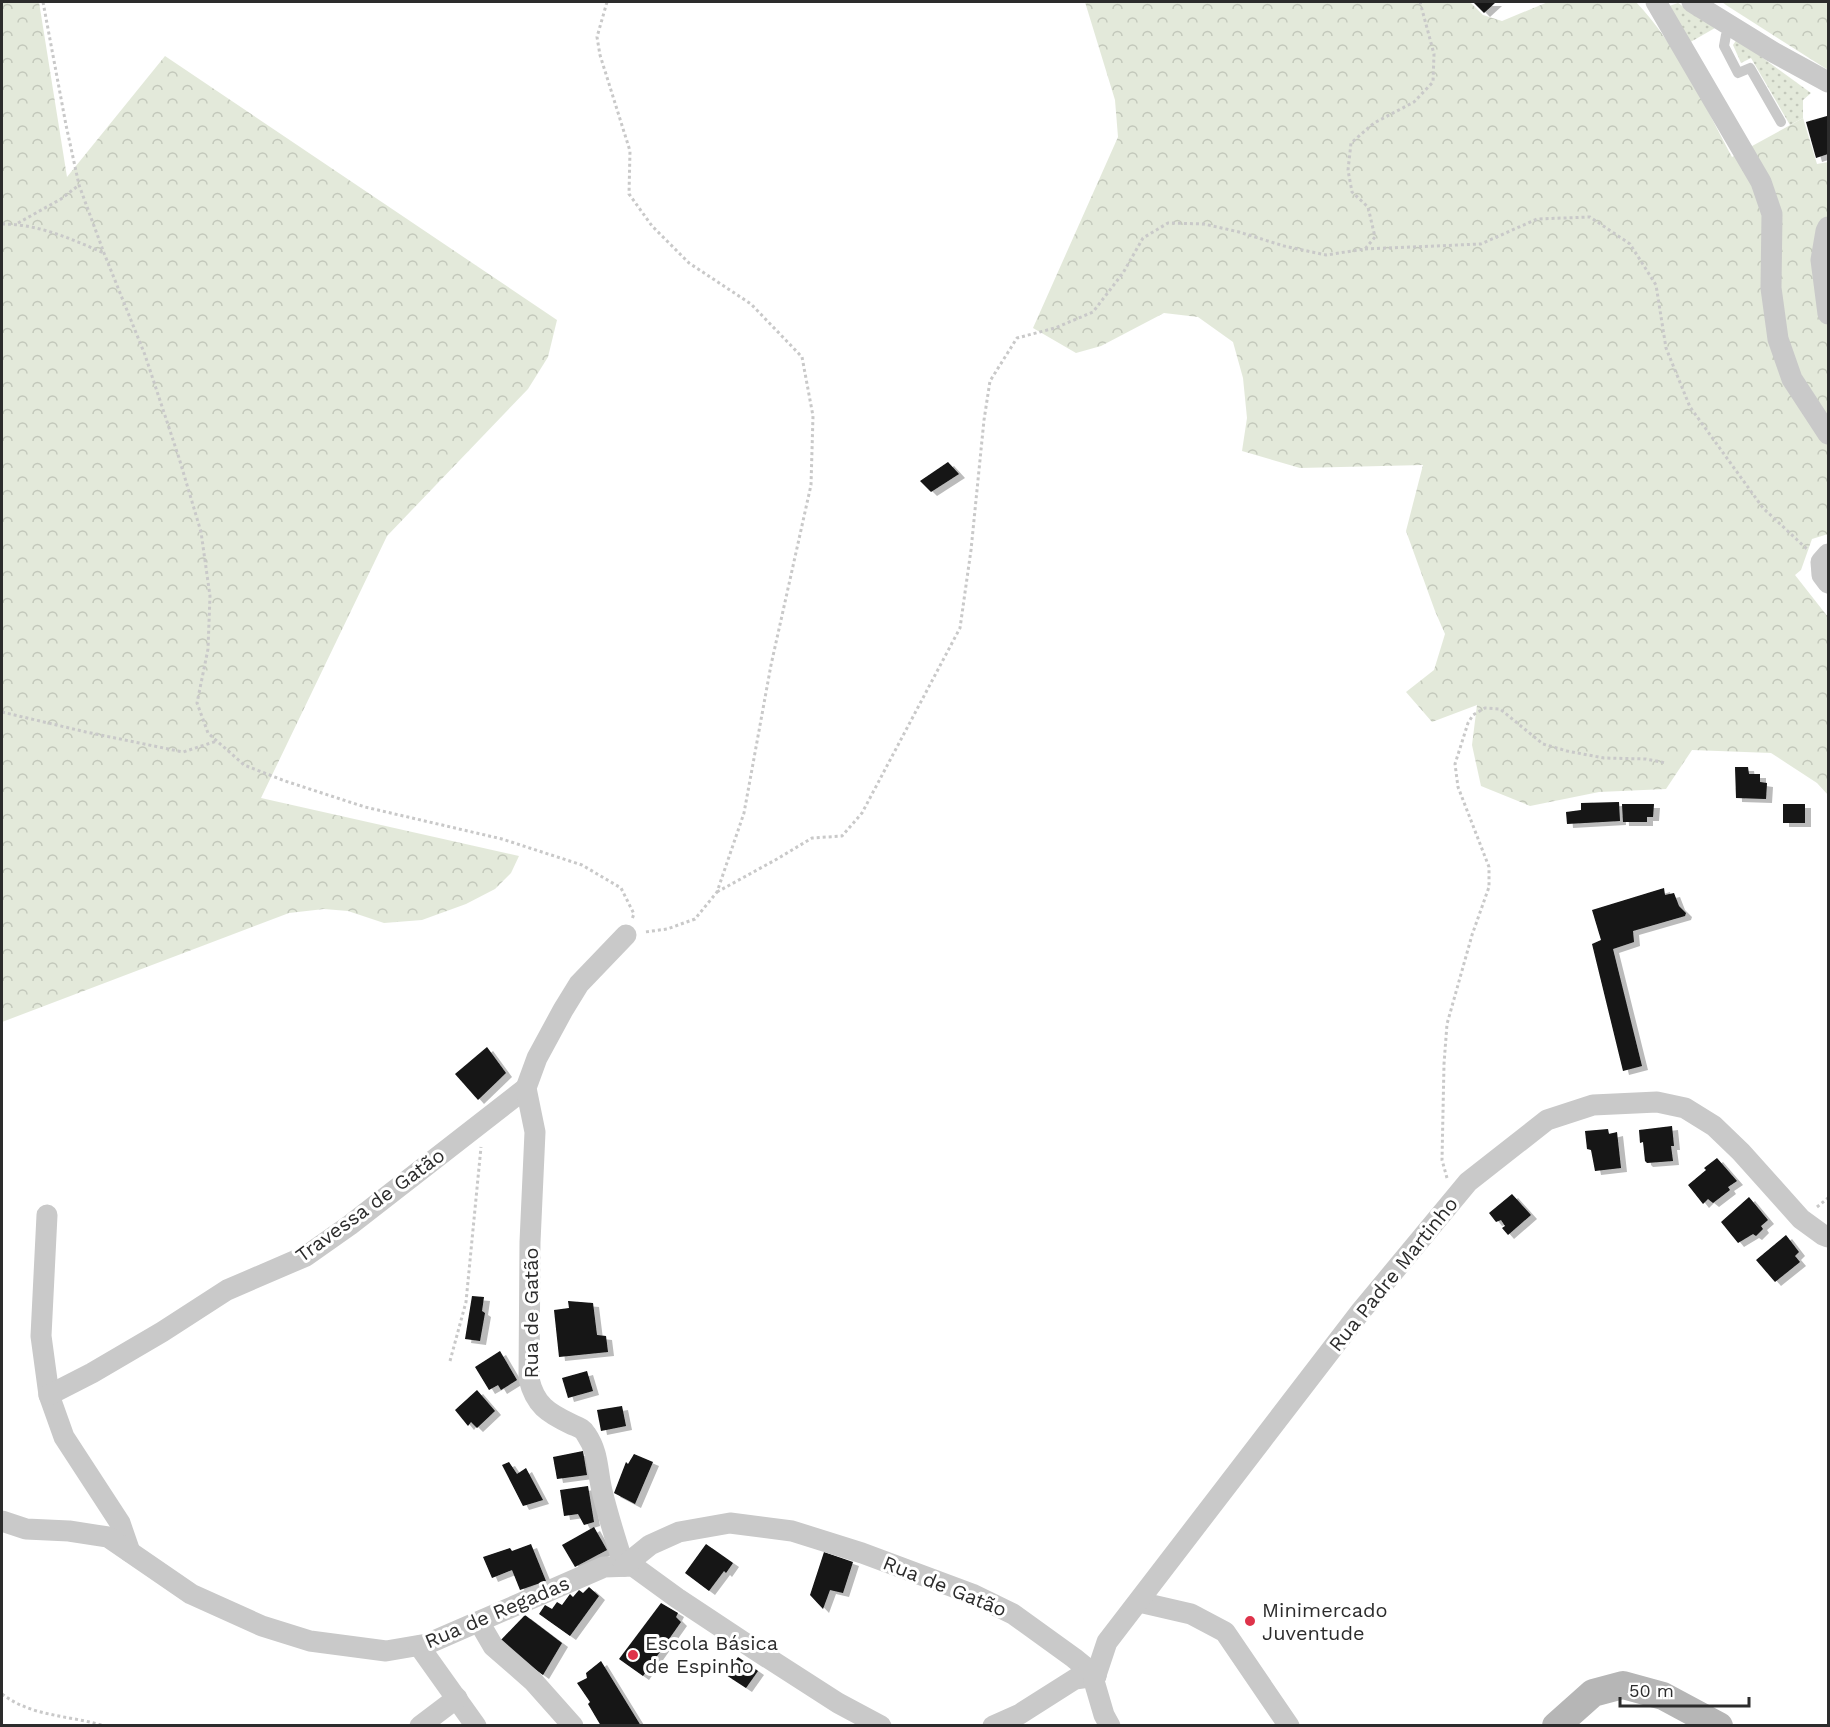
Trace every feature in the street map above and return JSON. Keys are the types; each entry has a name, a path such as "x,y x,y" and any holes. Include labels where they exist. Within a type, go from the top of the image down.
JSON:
{"main road":[{"path":"1556,1725 1593,1693 1623,1685 1663,1696 1719,1725"}],"street":[{"path":"1656,2 1761,182 1772,214 1771,288 1778,339 1792,379 1828,434"},
{"path":"1692,2 1732,28 1828,82"},
{"path":"1828,227 1821,260 1828,314"},
{"path":"1825,558 1822,575 1828,583"},
{"path":"525,1088 537,1059 579,984 626,935"},
{"name":"Travessa de Gatão","path":"49,1395 162,1332 227,1290 306,1256 350,1225 525,1088"},
{"name":"Rua de Gatão","path":"525,1088 536,1132 530,1254 529,1379 541,1407 585,1431 596,1452 601,1487 624,1566 650,1545 679,1532 730,1523 792,1531 862,1553 983,1599 1013,1614 1096,1676"},
{"name":"Rua Padre Martinho","path":"1110,1725 1104,1715 1094,1680 1107,1642 1361,1311 1468,1182 1547,1120 1593,1105 1657,1102 1685,1108 1714,1125 1801,1219 1828,1237"},
{"path":"47,1215 41,1336 49,1395 64,1437 120,1523 130,1552"},
{"name":"Rua de Regadas","path":"2,1521 26,1529 69,1531 108,1537 191,1594 272,1629 310,1641 386,1651 427,1644 604,1567 624,1566"},
{"path":"624,1566 633,1566 763,1655 838,1703 881,1725"},
{"path":"1139,1602 1191,1614 1225,1632 1289,1725"},
{"path":"479,1622 493,1646 533,1681 573,1725"},
{"path":"419,1646 476,1725"},
{"path":"993,1725 1020,1714 1075,1679 1096,1676"},
{"path":"420,1725 457,1698"}],"lane":[{"path":"1732,28 1726,35 1724,46 1738,73 1750,68 1781,122"}],"path":[{"path":"43,2 79,185 146,355 201,532 210,596 208,649 197,703 207,733 244,765 285,781 364,807 502,838 582,865 621,888 634,914 626,935"},
{"path":"607,2 597,37 600,55 630,151 629,194 652,226 689,263 751,304 802,357 813,416 811,485 771,665 744,813 717,891 695,919 667,928 626,935"},
{"path":"1365,249 1375,237 1368,207 1352,192 1348,170 1351,143 1374,123 1414,102 1433,82 1434,54 1420,2"},
{"path":"16,224 61,199 79,185"},
{"path":"717,891 777,860 812,838 842,836 862,813 960,628 990,381 1017,338 1055,328 1093,312 1123,273 1143,238 1168,223 1204,224 1326,255 1365,249 1481,244 1537,219 1590,217 1630,244 1656,285 1666,348 1690,407 1763,508 1825,558"},
{"path":"2,224 16,224 51,231 104,253"},
{"path":"1453,1200 1442,1160 1444,1064 1448,1024 1472,935 1489,887 1490,867 1458,787 1455,764 1468,723 1473,715 1485,708 1500,709 1543,744 1604,758 1646,759 1666,763"},
{"path":"2,712 183,752 217,741"},
{"path":"450,1361 466,1302 481,1145 477,1127"},
{"path":"2,1694 12,1702 37,1712 105,1725"}],"green space":[{"path":"2,2 39,2 67,177 165,56 557,320 548,357 528,389 387,536 261,798 519,856 511,873 495,889 466,904 422,920 384,923 348,911 324,909 289,913 2,1022"},
{"path":"1085,2 1470,2 1483,15 1502,21 1548,2 1636,2 1665,37 1677,56 1732,157 1803,118 1817,164 1828,162 1828,534 1812,539 1801,570 1795,575 1828,617 1828,795 1817,783 1771,753 1692,750 1666,789 1599,792 1530,806 1481,786 1472,745 1477,705 1432,722 1406,692 1434,670 1445,634 1406,531 1423,465 1300,468 1242,451 1247,418 1243,378 1233,342 1198,317 1164,313 1101,346 1076,353 1033,328 1118,137 1115,100"},
{"path":"1722,2 1828,2 1828,70 1726,5"},
{"path":"1678,3 1715,28 1687,44 1669,6"},
{"path":"1737,39 1811,93 1803,100 1803,118 1790,125 1751,58 1741,63 1733,45"}],"building":[{"path":"1473,2 1496,2 1484,13"},
{"path":"1827,116 1828,154 1816,158 1806,122"},
{"path":"948,462 959,474 931,492 920,481"},
{"path":"1735,767 1748,767 1749,774 1760,774 1760,782 1767,783 1766,799 1736,798"},
{"path":"1619,802 1620,821 1567,824 1566,812 1581,810 1581,803"},
{"path":"1622,804 1654,804 1653,817 1647,817 1647,822 1623,822"},
{"path":"1783,804 1805,804 1805,823 1783,823"},
{"path":"1664,888 1665,895 1674,893 1679,906 1686,913 1685,916 1633,931 1634,942 1613,949 1642,1066 1623,1071 1592,944 1601,940 1592,910"},
{"path":"487,1047 506,1073 478,1100 455,1074"},
{"path":"1672,1126 1673,1161 1647,1163 1643,1142 1640,1143 1639,1130"},
{"path":"1608,1129 1609,1134 1617,1132 1621,1168 1595,1171 1591,1150 1587,1149 1585,1131"},
{"path":"1717,1158 1737,1181 1728,1187 1730,1190 1713,1203 1708,1199 1703,1204 1688,1185"},
{"path":"1512,1194 1531,1215 1508,1235 1502,1228 1505,1226 1501,1220 1496,1222 1489,1213"},
{"path":"1749,1197 1768,1220 1761,1226 1763,1229 1756,1236 1753,1234 1738,1243 1721,1222"},
{"path":"1786,1235 1799,1252 1795,1256 1800,1262 1775,1282 1756,1260"},
{"path":"472,1296 484,1297 482,1311 485,1313 480,1341 465,1339"},
{"path":"568,1301 593,1303 597,1335 606,1336 608,1352 559,1357 554,1310 569,1308"},
{"path":"500,1351 517,1380 501,1390 498,1385 489,1390 475,1367"},
{"path":"587,1371 593,1391 568,1398 562,1378"},
{"path":"477,1390 495,1411 477,1428 471,1422 468,1426 455,1410"},
{"path":"622,1406 626,1426 601,1431 597,1410"},
{"path":"583,1451 587,1475 557,1479 553,1457"},
{"path":"634,1454 653,1462 635,1504 614,1493 626,1462 628,1464"},
{"path":"509,1462 517,1474 526,1468 543,1500 523,1506 502,1465"},
{"path":"588,1486 594,1522 584,1525 578,1514 564,1516 560,1490"},
{"path":"594,1527 607,1550 575,1567 562,1545"},
{"path":"531,1544 546,1581 520,1590 512,1570 492,1578 483,1557"},
{"path":"706,1544 733,1563 709,1591 685,1573"},
{"path":"824,1552 853,1562 843,1593 830,1590 823,1609 810,1595"},
{"path":"589,1587 599,1596 570,1636 539,1614 545,1605 552,1609 557,1602 562,1605 570,1594 573,1597 579,1590 583,1593"},
{"path":"661,1603 678,1613 676,1617 681,1622 643,1676 619,1659"},
{"path":"525,1615 562,1643 543,1675 498,1643"},
{"path":"738,1657 758,1671 746,1688 726,1675"},
{"path":"601,1661 641,1726 601,1726 588,1704 590,1702 577,1683 587,1678 586,1673"}],"place":[{"name":"Minimercado Juventude","path":"1250,1621"},
{"name":"Escola Básica de Espinho","path":"633,1655"}]}
